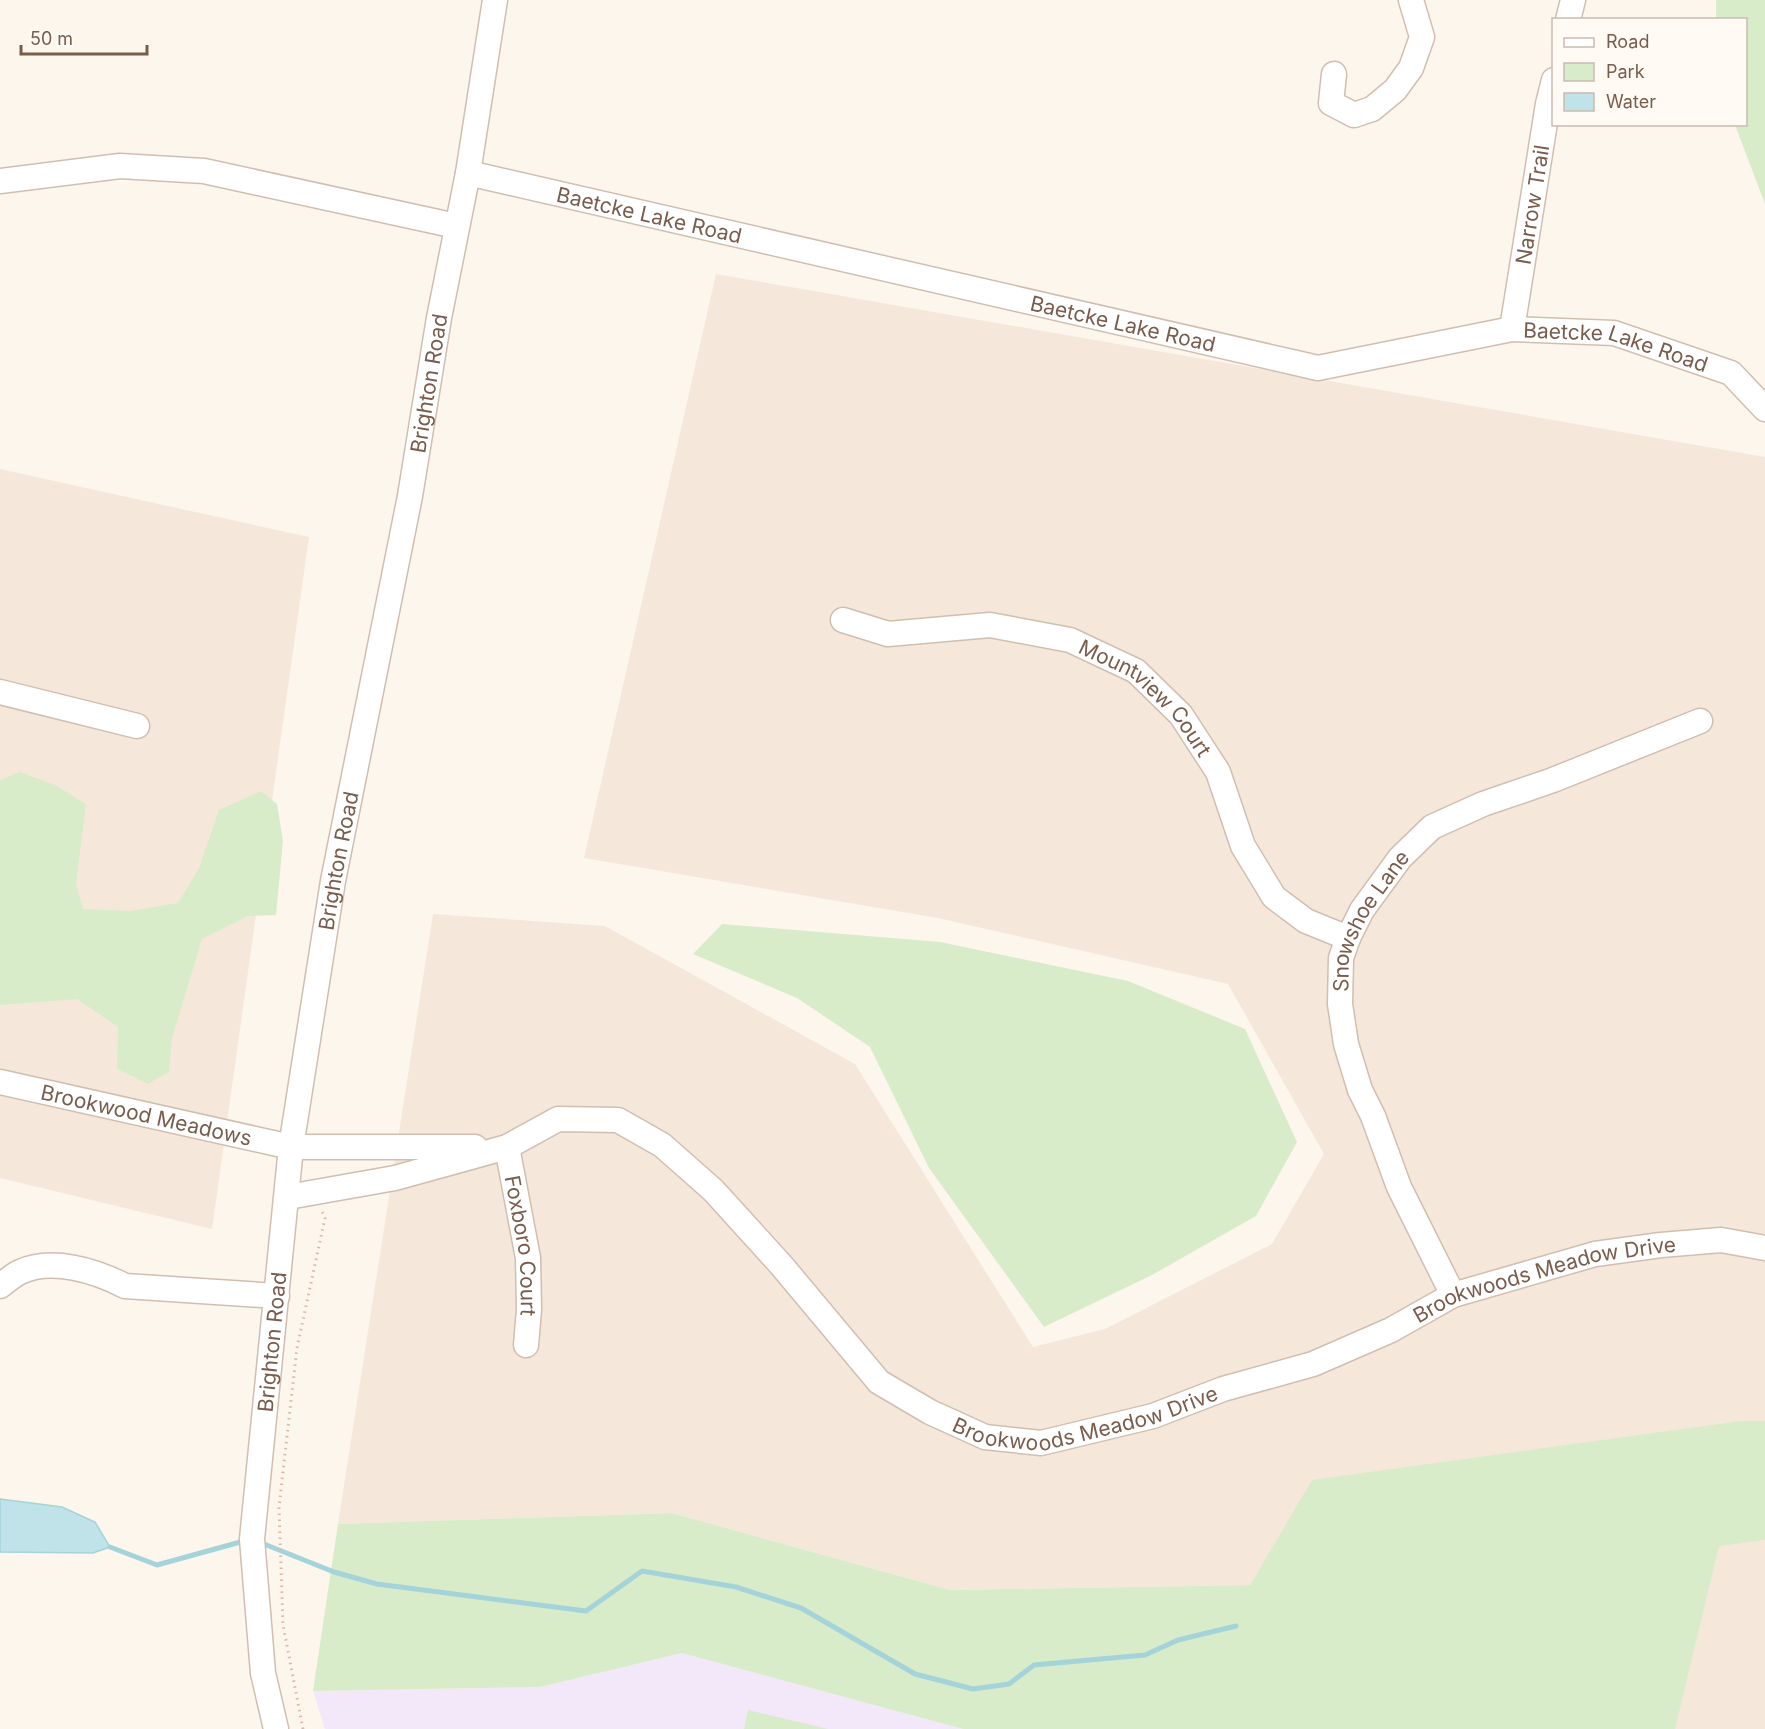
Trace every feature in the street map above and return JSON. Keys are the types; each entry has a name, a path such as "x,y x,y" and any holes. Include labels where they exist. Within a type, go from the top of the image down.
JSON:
{"street":[{"name":"Brighton Road","path":"276,1729 263,1673 252,1539 288,1197 291,1147 333,881 410,496 456,226 468,173 495,0"},
{"path":"1334,74 1331,103 1354,115 1372,109 1395,90 1411,68 1422,37 1410,0"},
{"path":"1568,18 1573,0"},
{"name":"Narrow Trail","path":"1512,329 1552,88"},
{"path":"0,181 120,166 204,171 456,226"},
{"name":"Baetcke Lake Road","path":"468,173 1318,368 1512,329 1614,333 1731,373 1765,409"},
{"name":"Mountview Court","path":"843,620 888,634 990,625 1070,640 1136,671 1181,715 1218,772 1243,846 1274,897 1306,921 1348,938"},
{"path":"0,692 137,726"},
{"name":"Snowshoe Lane","path":"1453,1295 1399,1186 1373,1116 1360,1090 1346,1044 1341,1004 1341,958 1348,938 1362,910 1400,858 1432,827 1483,804 1553,780 1700,721"},
{"name":"Brookwood Meadows","path":"0,1082 291,1147"},
{"name":"Brookwoods Meadow Drive","path":"288,1197 395,1178 507,1147 558,1119 618,1120 662,1145 713,1190 782,1266 879,1382 930,1412 986,1437 1041,1443 1153,1416 1223,1389 1313,1364 1391,1330 1453,1295 1595,1254 1721,1240 1765,1248"},
{"name":"Brookwoods Meadow Drive","path":"291,1147 507,1147"},
{"name":"Foxboro Court","path":"507,1147 528,1258 529,1309 526,1345"},
{"path":"0,1286 20,1272 54,1264 74,1268 125,1286 277,1296"}],"path":[{"path":"303,1729 282,1625 279,1507 297,1348 325,1218 315,1192"}],"shaded area":[{"path":"716,274 1765,457 1765,1729 1674,1729 1313,1480 1250,1585 950,1590 672,1513 338,1524 433,914 605,926 855,1064 1033,1347 1105,1329 1272,1244 1324,1154 1228,984 938,918 584,858"},
{"path":"0,469 309,537 212,1229 0,1178"},
{"path":"682,1653 963,1729 325,1729 313,1691 540,1687"}],"green space":[{"path":"1716,0 1765,0 1765,204 1735,126 1747,126 1747,18 1716,18"},
{"path":"20,772 55,785 86,804 76,884 83,909 129,911 178,903 199,868 219,810 261,791 277,804 283,841 276,915 248,916 202,939 172,1038 169,1072 148,1084 117,1069 118,1027 77,999 0,1005 0,780"},
{"path":"722,924 940,942 1128,981 1245,1029 1297,1142 1256,1216 1152,1275 1044,1327 929,1168 870,1047 797,998 693,954"},
{"path":"1741,1421 1765,1421 1765,1540 1719,1546 1675,1729 963,1729 682,1653 540,1687 313,1691 338,1524 672,1513 950,1590 1250,1585 1312,1480"},
{"path":"748,1710 828,1729 744,1729"}],"water":[{"path":"0,1499 62,1507 95,1522 110,1547 93,1553 0,1552"}],"waterway":[{"path":"110,1547 157,1565 244,1541"},
{"path":"259,1542 334,1572 377,1584 586,1611 642,1571 736,1587 801,1608 915,1674 973,1689 1009,1684 1034,1665 1145,1655 1178,1640 1236,1626"}]}
